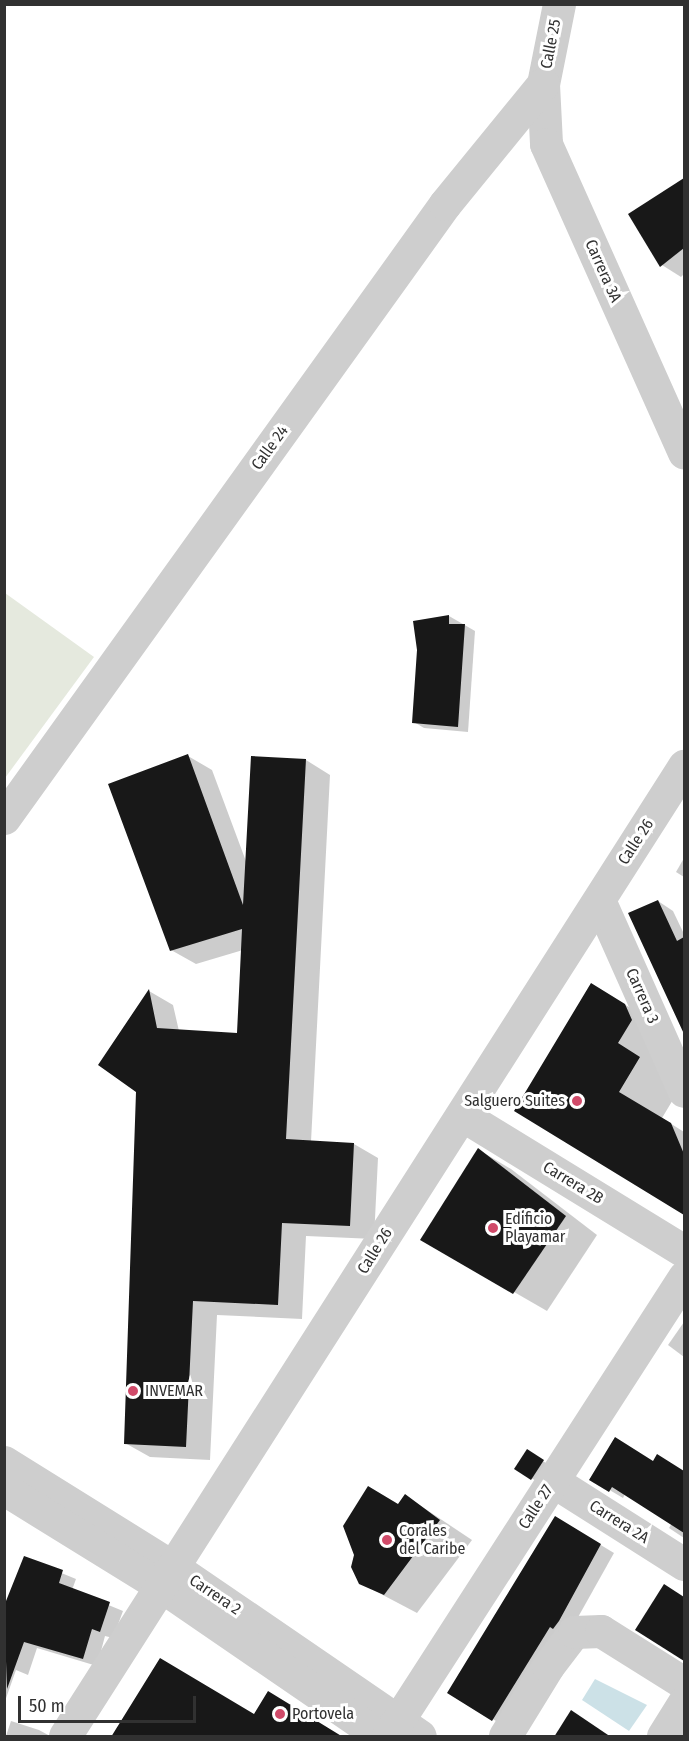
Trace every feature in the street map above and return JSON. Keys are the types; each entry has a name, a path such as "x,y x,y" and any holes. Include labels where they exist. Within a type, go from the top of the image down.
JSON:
{"street":[{"name":"Calle 25","path":"543,84 559,4"},
{"name":"Carrera 3A","path":"543,84 546,144 684,452"},
{"name":"Calle 24","path":"4,818 445,204 543,84"},
{"name":"Calle 26","path":"65,1737 684,766"},
{"name":"Carrera 3","path":"599,900 684,1091"},
{"name":"Carrera 2B","path":"462,1115 684,1251"},
{"name":"Calle 27","path":"396,1733 553,1481 684,1277"},
{"name":"Carrera 2","path":"4,1462 167,1577 396,1733"},
{"name":"Carrera 2A","path":"553,1481 684,1564"},
{"name":"Carrera 2","path":"4,1489 167,1577"},
{"path":"505,1737 548,1666 574,1632 601,1631 684,1683"},
{"path":"663,1737 684,1702"}],"shaded area":[{"path":"5,593 94,657 5,778"},
{"path":"595,1679 647,1705 629,1731 582,1700"}],"building":[{"path":"684,178 684,248 660,267 628,214"},
{"path":"449,615 449,624 465,624 458,727 412,723 417,650 413,621"},
{"path":"188,754 243,905 251,756 306,759 286,1139 354,1143 350,1226 282,1223 278,1305 193,1301 186,1447 124,1444 136,1092 98,1065 149,989 157,1028 237,1033 242,929 170,951 108,784"},
{"path":"658,900 677,941 684,937 684,1034 628,913"},
{"name":"Salguero Suites","path":"591,983 625,1004 632,1020 618,1043 640,1057 619,1092 671,1123 684,1154 684,1215 514,1111"},
{"name":"Edificio Playamar","path":"478,1148 566,1216 513,1294 420,1240"},
{"path":"615,1437 653,1461 657,1454 684,1471 684,1533 612,1487 609,1492 589,1480"},
{"path":"527,1449 544,1460 531,1480 514,1469"},
{"name":"Corales del Caribe","path":"368,1486 398,1504 405,1494 440,1520 384,1595 359,1584 351,1567 354,1555 343,1526"},
{"path":"555,1516 601,1544 559,1621 553,1629 550,1627 492,1721 447,1693"},
{"path":"24,1556 63,1570 59,1583 110,1602 100,1632 92,1629 83,1659 24,1642 7,1689 4,1606"},
{"path":"664,1584 684,1597 684,1661 635,1630"},
{"path":"160,1658 254,1714 268,1691 343,1737 111,1737"},
{"path":"571,1710 611,1737 554,1737"}],"place":[{"name":"Salguero Suites","path":"577,1101"},
{"name":"Edificio Playamar","path":"493,1228"},
{"name":"INVEMAR","path":"133,1391"},
{"name":"Corales del Caribe","path":"387,1540"},
{"name":"Portovela","path":"280,1714"}]}
